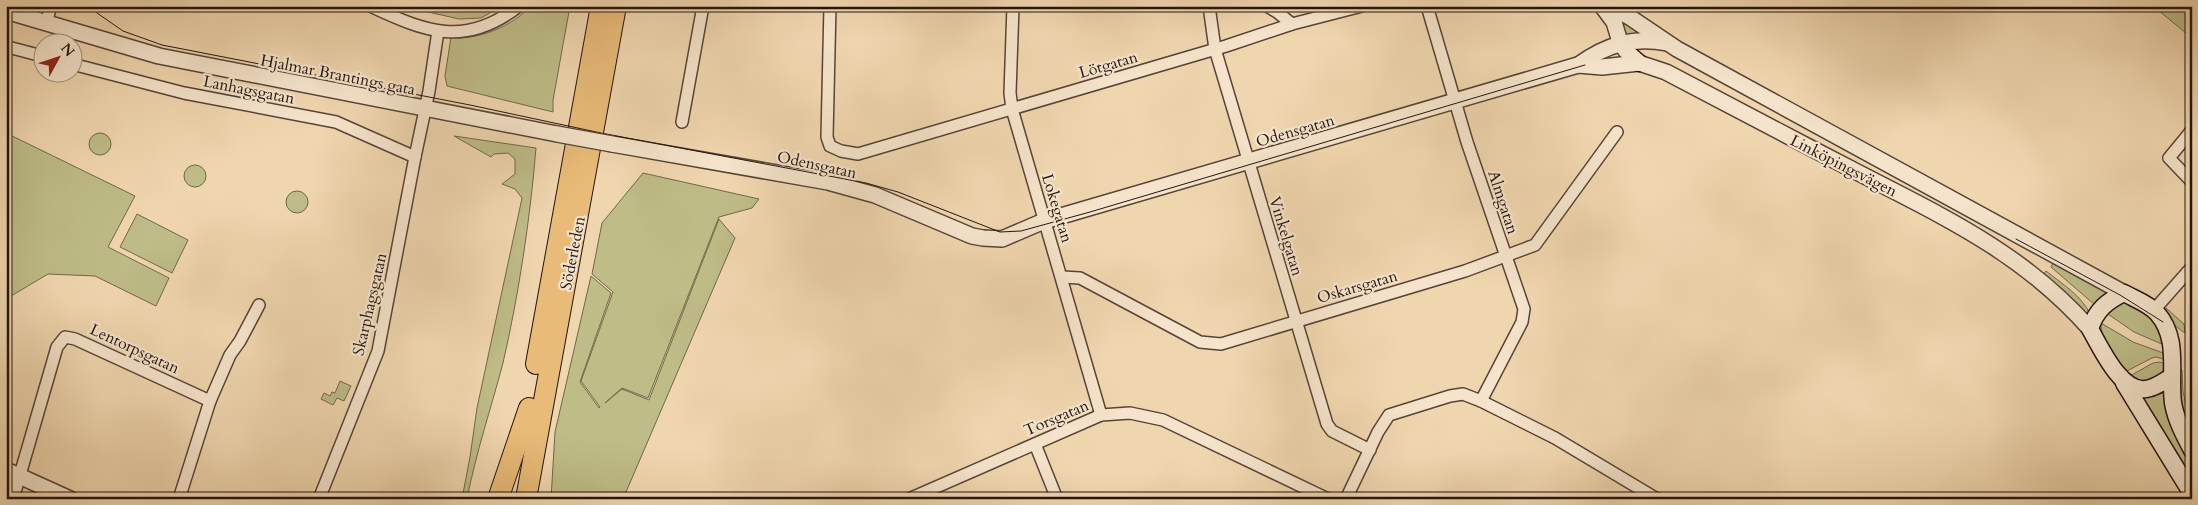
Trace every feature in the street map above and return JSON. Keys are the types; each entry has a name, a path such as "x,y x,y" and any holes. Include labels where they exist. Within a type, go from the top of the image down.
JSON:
{"highway":[{"name":"Söderleden","path":"526,499 536,405 601,6"},
{"name":"Söderleden","path":"513,499 580,210 616,6"},
{"path":"498,499 536,405"},
{"path":"536,405 538,499"}],"main road":[{"path":"2192,450 2176,418 2171,377 2172,345 2168,331 2154,310 2124,293 2111,299 2101,307 2090,329 2192,494"},
{"path":"2121,378 2133,388 2147,389 2171,377"}],"street":[{"path":"46,23 51,6"},
{"path":"370,6 412,26 458,33 476,30 519,6"},
{"path":"682,122 702,6"},
{"name":"Lötgatan","path":"830,6 827,138 830,146 841,151 858,154 1216,49 1292,24 1362,6"},
{"name":"Lokegatan","path":"1013,6 1010,93 1012,109 1101,415"},
{"name":"Vinkelgatan","path":"1209,6 1216,49 1319,398 1332,431 1370,450"},
{"path":"1267,6 1292,24"},
{"name":"Almgatan","path":"1427,6 1455,101 1505,256 1523,303 1524,315 1522,322 1481,401"},
{"path":"1602,6 1614,22 1630,54"},
{"name":"Linköpingsvägen","path":"1609,6 1632,18 1668,43 2124,293"},
{"name":"Hjalmar Brantings gata","path":"6,11 159,56 667,154"},
{"name":"Skarphagsgatan","path":"319,499 378,351 426,109 438,31"},
{"name":"Odensgatan","path":"1578,65 1602,67 1630,54 1653,40 1668,43"},
{"path":"8,47 32,53"},
{"name":"Odensgatan","path":"667,154 828,182 875,195 954,228 986,232 1022,230 1578,65 1598,52 1630,54"},
{"name":"Linköpingsvägen","path":"1630,54 1973,233 2031,272 2068,304 2090,329"},
{"name":"Lanhagsgatan","path":"82,67 169,90 336,122 415,157"},
{"path":"2192,130 2169,158 2192,182"},
{"name":"Oskarsgatan","path":"1062,277 1080,278 1200,342 1221,344 1465,271 1535,246 1617,132"},
{"path":"2154,310 2192,267"},
{"path":"179,499 210,400 230,355 240,341 259,305"},
{"name":"Lentorpsgatan","path":"13,499 13,472 57,347 64,337 75,339 210,400"},
{"path":"1346,499 1382,425 1389,415 1450,396 1463,394 1555,438 1657,499"},
{"name":"Torsgatan","path":"909,499 1101,415 1130,414 1163,420 1328,499"},
{"path":"1035,444 1057,499"},
{"path":"13,472 70,499"}],"shaded area":[{"path":"402,6 502,6 481,18 459,19"},
{"path":"530,6 570,6 553,100 553,112 447,86 445,76 451,37 472,37 494,31 514,20"},
{"path":"2153,6 2192,6 2192,38"},
{"path":"1622,20 1645,33 1625,38 1620,21"},
{"path":"6,133 135,196 108,247 169,278 156,306 95,276 48,274 6,299"},
{"path":"100,133 108,136 111,144 108,152 100,155 92,152 89,144 92,136"},
{"path":"454,136 536,148 531,202 514,310 503,363 467,499 462,499 477,408 522,198 515,189 502,184 515,174 515,159 508,153 494,154 491,157"},
{"path":"195,165 203,168 206,176 203,184 195,187 187,184 184,176 187,168"},
{"path":"643,173 759,199 752,208 719,217 648,398 622,388 605,403 622,389 649,400 719,219 735,238 623,499 551,499 555,432 591,276 611,293 580,382 600,407 581,381 613,292 592,274 602,223"},
{"path":"297,191 305,194 308,202 305,210 297,213 289,210 286,202 289,194"},
{"path":"137,214 188,240 172,273 120,247"},
{"path":"2054,261 2111,292 2095,305 2051,267"},
{"path":"2046,271 2077,296 2090,314 2087,316 2043,275"},
{"path":"2125,302 2139,309 2155,324 2164,345 2134,332 2105,312 2117,304"},
{"path":"2166,308 2184,324 2185,333 2169,319"},
{"path":"2101,323 2133,342 2166,354 2166,360 2156,357 2152,358 2125,372 2103,336"},
{"path":"2160,362 2165,364 2157,378 2142,385 2128,377 2153,363"},
{"path":"2179,367 2182,370 2183,392 2192,425 2192,436 2182,412"},
{"path":"340,381 351,386 344,401 337,398 333,405 321,399 324,393 330,396 332,392 335,393"},
{"path":"2166,386 2185,453 2192,464 2192,486 2140,394"}],"tram line":[{"path":"87,6 123,31 162,45 470,105 601,133 866,183 898,192 1000,232 1021,231 1090,212 1585,65"},
{"path":"2016,239 2120,295 2163,322"}]}
